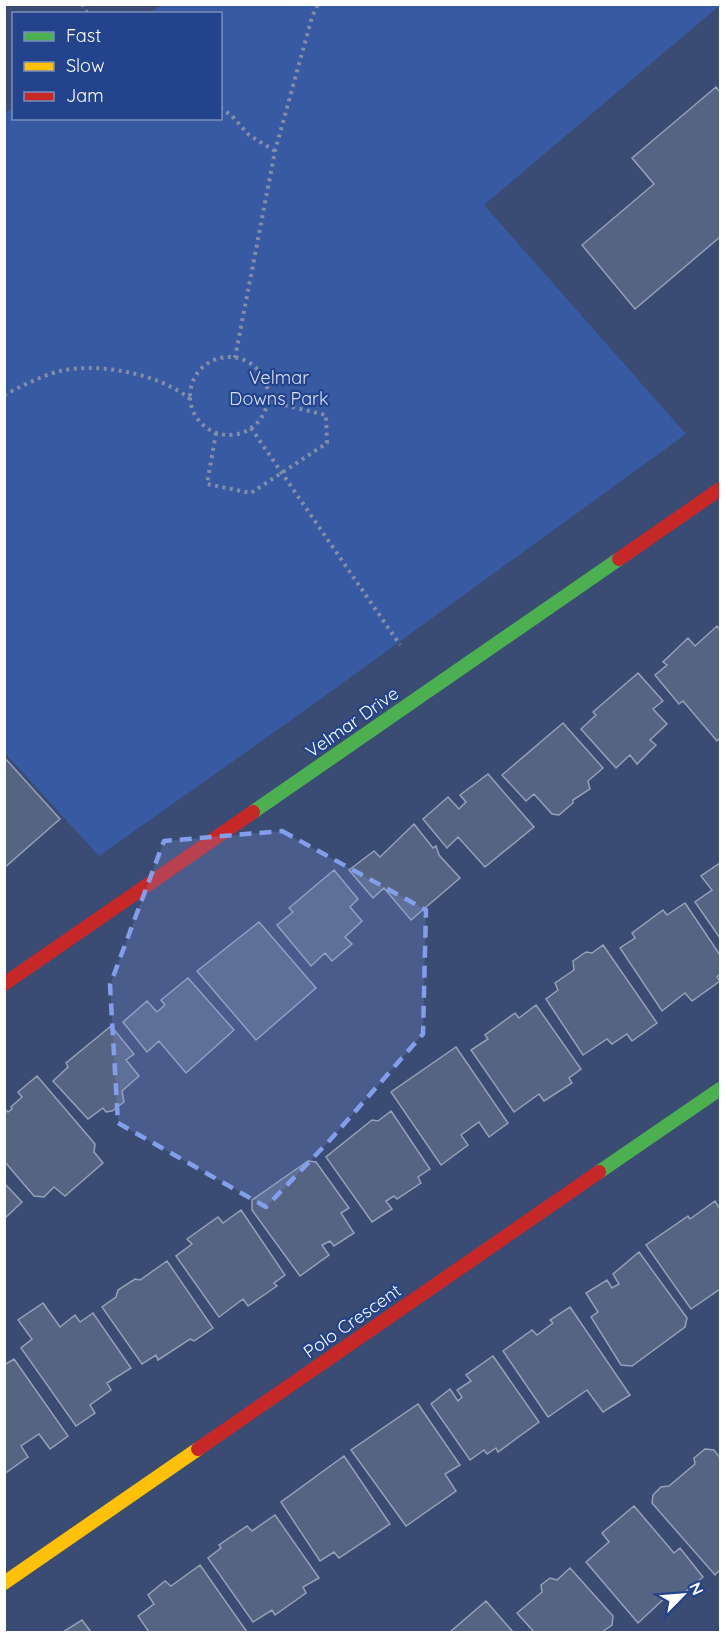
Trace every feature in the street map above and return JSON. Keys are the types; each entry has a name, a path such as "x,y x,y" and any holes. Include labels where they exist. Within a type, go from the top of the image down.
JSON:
{"street":[{"name":"Velmar Drive","path":"4,984 720,489"},
{"name":"Polo Crescent","path":"4,1583 720,1089"}],"path":[{"path":"236,358 275,151 312,17 318,4"},
{"path":"222,109 231,115 249,135 275,151"},
{"path":"4,395 61,371 93,369 127,372 177,388 190,399 198,420 216,433 234,434 251,428 259,420 267,401 267,389 256,368 236,358 224,357 203,367 195,376 190,399"},
{"path":"216,433 207,484 251,493 327,443 326,415 267,401"},
{"path":"251,428 400,645"}],"highlighted area":[{"path":"282,831 426,910 423,1034 331,1139 266,1207 118,1123 110,985 164,841"}],"green space":[{"name":"Velmar Downs Park","path":"162,5 720,5 484,205 686,434 304,711 99,856 5,753 5,113 12,108 12,120 222,120 222,12 151,12"}],"building":[{"path":"716,87 720,92 720,237 635,309 582,245 654,184 632,158"},
{"path":"717,626 720,630 720,738 717,741 683,701 679,704 655,675 667,665 663,662 688,638 695,646"},
{"path":"638,673 663,701 653,709 667,724 650,740 656,745 637,764 630,755 616,768 581,729 596,715 593,712"},
{"path":"563,723 603,768 588,781 590,789 573,800 573,803 559,815 552,814 534,794 526,801 502,775"},
{"path":"4,757 60,819 4,868"},
{"path":"488,774 534,827 485,867 458,837 447,848 423,819 448,797 459,809 466,802 460,795"},
{"path":"414,824 433,848 436,846 439,855 460,878 411,920 384,888 373,898 349,870 374,851 380,857"},
{"path":"720,863 720,938 695,902 712,890 701,876"},
{"path":"334,870 358,899 350,907 362,921 345,937 352,944 332,961 325,953 311,966 277,925 293,912 289,908"},
{"path":"685,903 720,955 720,974 717,977 720,981 692,1001 685,993 662,1011 620,948 635,938 632,933 663,910 667,915"},
{"path":"259,922 316,988 256,1040 197,971"},
{"path":"603,945 657,1023 632,1041 627,1034 612,1044 607,1039 583,1055 546,999 558,990 555,983 574,970 573,961 586,952 592,953"},
{"path":"188,978 234,1030 186,1073 159,1041 147,1052 123,1022 147,1001 157,1012 165,1005 161,1000"},
{"path":"536,1005 581,1069 569,1078 572,1083 544,1101 539,1094 514,1112 471,1050 488,1039 485,1035 515,1013 519,1018"},
{"path":"111,1026 134,1054 126,1060 139,1076 122,1091 124,1102 112,1111 106,1112 103,1108 88,1119 53,1081 68,1067 66,1063"},
{"path":"456,1047 508,1123 489,1137 479,1122 461,1135 468,1145 441,1165 391,1092"},
{"path":"37,1076 95,1144 94,1152 103,1163 65,1196 54,1187 44,1197 34,1196 4,1161 4,1108 8,1112 12,1109 11,1107 22,1097 18,1092"},
{"path":"391,1111 430,1169 418,1177 421,1183 397,1199 394,1196 386,1201 392,1209 372,1222 326,1157 372,1120 378,1121"},
{"path":"308,1161 316,1162 349,1208 341,1213 354,1233 334,1246 330,1241 322,1245 329,1255 300,1276 252,1210 252,1200"},
{"path":"4,1183 22,1202 4,1219"},
{"path":"715,1201 720,1209 720,1289 691,1309 646,1245 688,1216 690,1219"},
{"path":"241,1210 285,1275 274,1283 277,1286 248,1306 243,1299 219,1317 176,1256 192,1244 187,1239 218,1217 223,1223"},
{"path":"639,1252 687,1318 685,1327 632,1366 621,1365 591,1317 598,1312 586,1293 607,1280 612,1288 619,1284 613,1274"},
{"path":"167,1261 213,1328 194,1341 190,1339 158,1360 156,1355 142,1364 102,1307 116,1297 118,1290 135,1279 140,1280"},
{"path":"43,1303 60,1327 75,1315 80,1322 93,1313 131,1368 107,1383 111,1390 90,1405 95,1413 76,1426 21,1348 32,1339 18,1320"},
{"path":"570,1307 630,1395 603,1412 587,1390 548,1417 503,1351 532,1330 537,1335 553,1323 550,1320"},
{"path":"493,1356 539,1422 498,1452 496,1448 487,1454 484,1450 470,1460 431,1404 450,1389 458,1401 462,1397 457,1390 471,1381 466,1375"},
{"path":"14,1359 68,1436 50,1449 39,1434 21,1446 28,1457 4,1474 4,1365"},
{"path":"418,1404 460,1465 445,1474 456,1491 406,1526 351,1450"},
{"path":"705,1449 714,1450 720,1458 720,1570 715,1575 652,1503 653,1495 661,1487 669,1486 695,1464 694,1458"},
{"path":"344,1456 390,1524 339,1558 334,1552 320,1561 281,1502"},
{"path":"634,1506 674,1553 680,1548 703,1577 675,1601 668,1595 638,1623 586,1562 609,1542 602,1533"},
{"path":"275,1515 319,1578 303,1587 306,1593 275,1615 272,1610 253,1622 208,1558 221,1548 219,1545 247,1526 252,1531"},
{"path":"200,1565 247,1632 149,1632 138,1616 154,1604 148,1595 165,1581 171,1586"},
{"path":"570,1568 613,1616 612,1625 602,1632 534,1632 517,1613 542,1592 541,1585 550,1578 557,1580"},
{"path":"486,1601 513,1632 450,1632"},
{"path":"82,1620 91,1632 63,1632"}],"traffic: fast":[{"path":"253,812 619,559"},
{"path":"599,1172 720,1089"}],"traffic: slow":[{"path":"4,1583 198,1449"}],"traffic: jam":[{"path":"619,559 720,489"},
{"path":"4,984 253,812"},
{"path":"198,1449 599,1172"}]}
